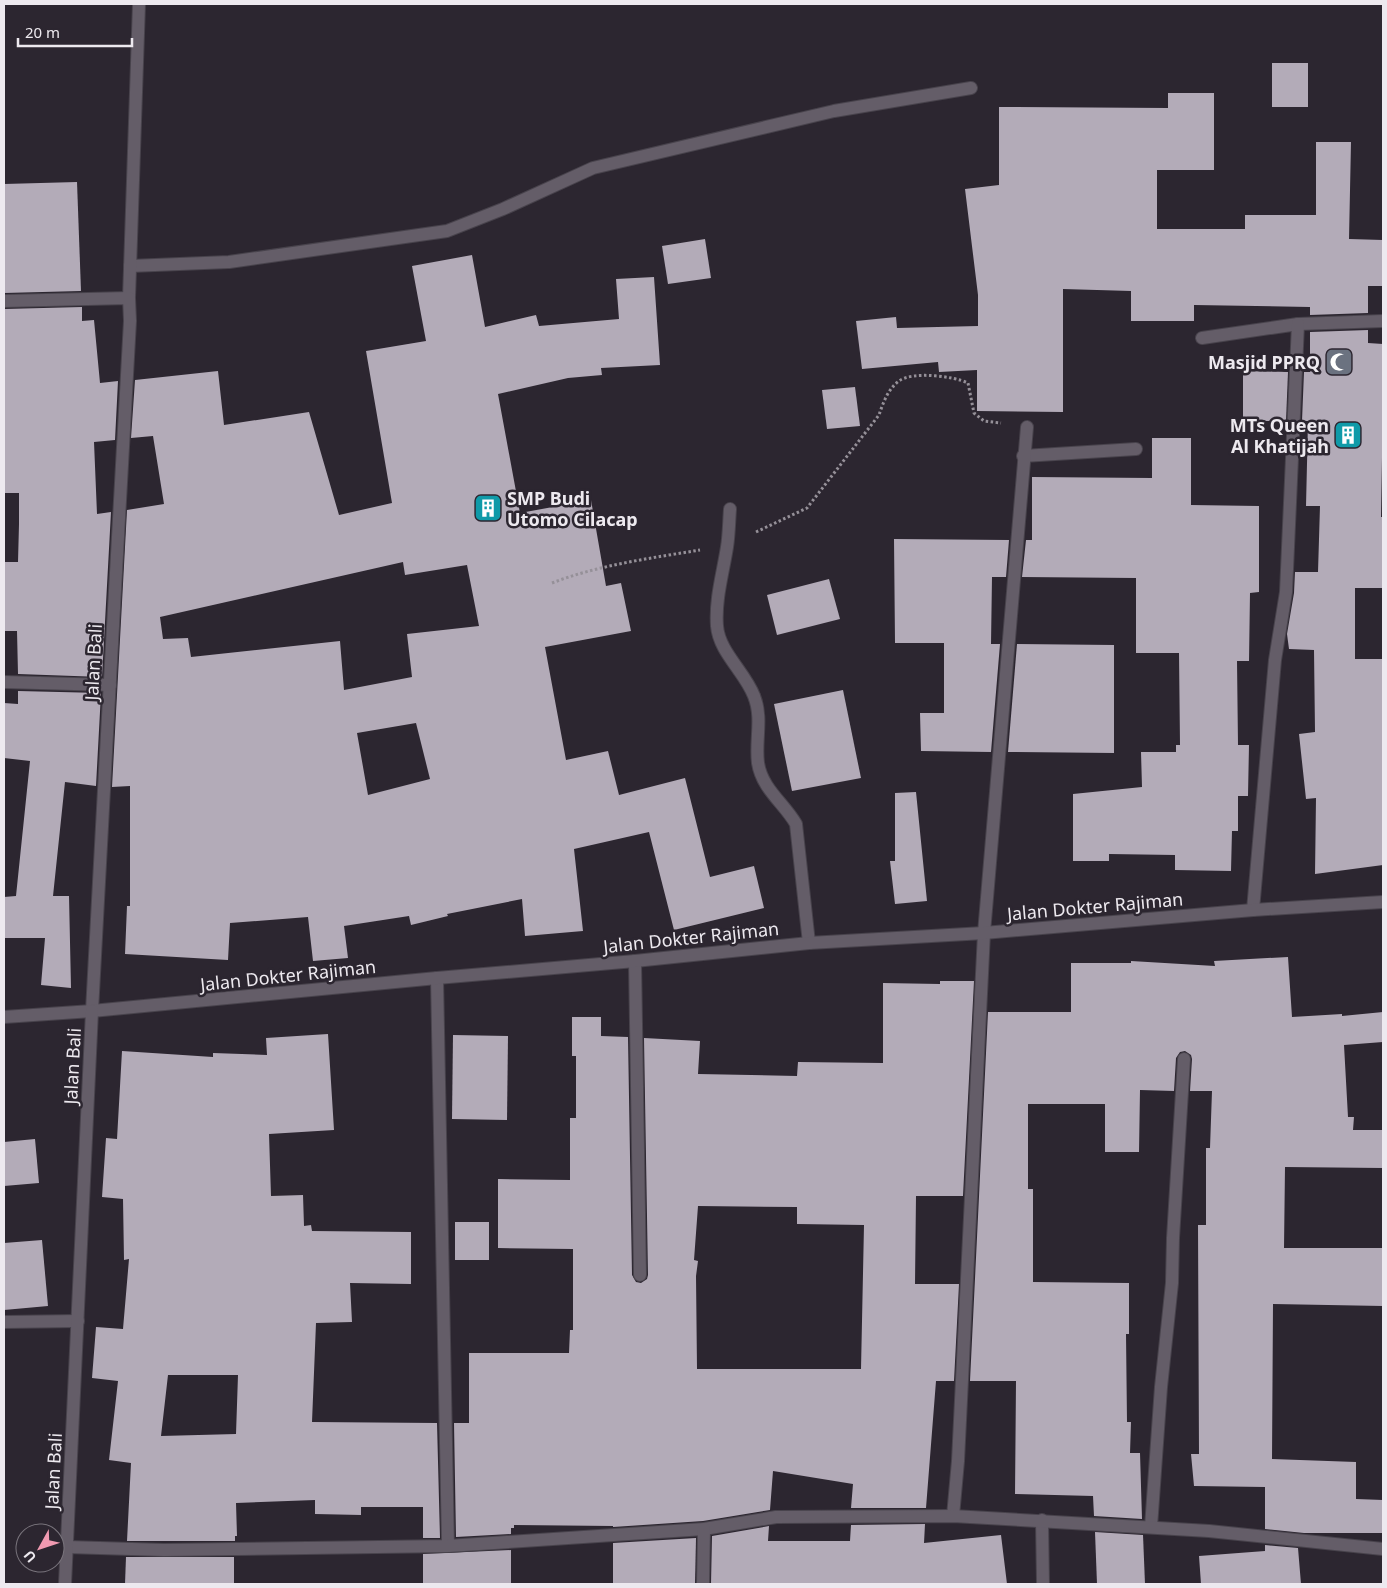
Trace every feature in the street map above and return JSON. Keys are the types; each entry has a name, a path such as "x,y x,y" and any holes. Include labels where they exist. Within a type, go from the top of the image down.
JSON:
{"street":[{"name":"Jalan Bali","path":"65,1584 92,1011 130,321 129,298 139,4"},
{"path":"130,266 229,262 446,231 503,209 593,168 834,110 970,88"},
{"path":"4,301 129,298"},
{"path":"1202,338 1298,324 1383,321"},
{"path":"1253,910 1274,660 1286,592 1298,324"},
{"path":"953,1516 958,1461 984,933 1023,456 1027,427"},
{"path":"1023,456 1136,449"},
{"path":"730,509 728,545 717,606 717,628 722,642 754,694 758,708 758,764 763,780 770,792 790,813 796,824 809,943"},
{"path":"4,682 110,685"},
{"name":"Jalan Dokter Rajiman","path":"4,1018 635,961 809,943 984,933 1253,910 1383,902"},
{"path":"635,961 640,1275"},
{"path":"437,978 448,1546"},
{"path":"1151,1527 1161,1387 1172,1283 1184,1059"},
{"path":"4,1322 78,1321"},
{"path":"67,1547 164,1550 448,1546 704,1529 776,1517 953,1516 1209,1531 1383,1549"},
{"path":"1042,1520 1043,1584"},
{"path":"703,1584 704,1529"}],"path":[{"path":"552,583 567,577 640,560 728,545 806,508 879,415 883,403 891,390 899,381 908,377 942,376 956,378 968,383 974,414 984,421 1027,427"}],"building":[{"path":"1272,63 1308,63 1308,107 1272,107"},
{"path":"1168,93 1214,93 1214,170 1157,170 1157,229 1245,229 1245,215 1316,215 1316,142 1351,142 1349,239 1383,240 1383,286 1368,286 1368,313 1310,315 1310,307 1194,305 1194,321 1131,321 1131,291 1063,289 1063,412 977,411 977,370 939,372 938,362 862,369 856,321 896,317 897,328 978,326 978,295 965,189 999,185 999,107 1168,108"},
{"path":"77,182 81,291 4,293 4,184"},
{"path":"705,239 711,278 668,284 662,246"},
{"path":"472,255 485,327 536,315 539,326 619,319 616,279 654,277 660,365 601,368 602,375 568,378 498,394 520,513 591,500 606,586 621,583 631,631 545,647 566,760 608,751 619,795 685,778 710,877 754,866 764,908 674,930 649,832 574,849 583,931 525,936 522,899 447,914 448,916 411,925 409,916 344,926 348,958 313,961 308,917 230,923 228,960 125,954 127,906 130,906 130,786 112,787 127,510 164,504 153,436 131,438 135,380 218,371 224,425 309,412 339,515 392,503 366,351 426,341 412,266","holes":["403,562 405,575 467,565 479,626 407,634 412,677 344,690 340,641 191,657 188,638 163,639 160,617","416,723 430,779 368,795 357,733"]},
{"path":"82,307 82,321 94,320 100,383 118,381 115,440 94,442 97,514 111,512 102,677 18,674 17,631 4,631 4,562 18,562 19,493 4,493 4,309"},
{"path":"1368,330 1368,343 1383,344 1381,517 1383,517 1383,588 1355,588 1355,659 1383,659 1383,865 1315,874 1316,798 1306,799 1299,734 1315,732 1314,650 1289,649 1287,634 1294,593 1295,572 1318,572 1320,506 1306,506 1308,421 1302,421 1304,372 1310,372 1310,332"},
{"path":"1243,371 1288,372 1286,421 1243,421"},
{"path":"855,387 860,426 827,429 822,390"},
{"path":"1152,438 1191,438 1191,505 1259,506 1259,592 1250,593 1249,661 1237,661 1238,745 1249,745 1248,796 1238,796 1238,831 1232,831 1231,871 1175,870 1175,855 1109,854 1109,861 1073,861 1073,794 1142,787 1141,752 1176,752 1176,745 1180,745 1179,653 1136,653 1136,578 1022,577 1026,540 1032,540 1032,477 1152,478"},
{"path":"894,539 1009,540 1006,577 992,577 991,644 1000,644 991,752 921,751 920,713 944,713 944,643 895,643"},
{"path":"829,579 840,619 777,635 767,595"},
{"path":"1017,644 1114,645 1114,753 1008,752"},
{"path":"843,690 861,778 792,791 774,704"},
{"path":"18,691 101,693 96,786 65,782 53,896 69,896 71,988 41,985 45,938 4,938 4,897 16,896 30,761 4,758 4,703 18,704"},
{"path":"916,792 927,901 895,904 890,861 895,861 895,793"},
{"path":"1288,957 1292,1017 1342,1014 1342,1016 1383,1012 1383,1042 1344,1045 1348,1117 1354,1117 1353,1130 1383,1130 1383,1168 1285,1167 1284,1248 1383,1248 1383,1306 1273,1304 1272,1459 1356,1462 1356,1499 1383,1500 1383,1533 1304,1533 1265,1529 1265,1487 1194,1486 1191,1454 1199,1454 1198,1225 1206,1225 1206,1148 1210,1148 1212,1091 1190,1091 1192,1059 1191,1055 1185,1051 1180,1052 1176,1058 1174,1091 1140,1090 1139,1152 1105,1152 1105,1104 1028,1104 1028,1189 1033,1189 1033,1282 1129,1283 1129,1334 1126,1334 1127,1422 1131,1422 1130,1453 1140,1453 1142,1519 1094,1516 1093,1496 1015,1494 1016,1381 970,1381 988,1012 1071,1012 1071,963 1131,963 1131,961 1215,966 1214,961"},
{"path":"940,981 974,981 963,1196 916,1196 915,1284 959,1284 954,1381 936,1381 926,1508 851,1508 853,1484 773,1471 770,1510 703,1521 613,1527 514,1525 514,1528 511,1528 511,1534 456,1537 454,1423 469,1423 469,1353 569,1353 570,1330 573,1330 573,1249 498,1248 498,1179 570,1180 570,1118 576,1118 576,1056 572,1056 572,1017 601,1017 601,1036 628,1037 632,1275 636,1282 641,1283 647,1279 648,1275 644,1038 700,1041 698,1074 797,1076 798,1062 883,1063 883,983 940,984","holes":["698,1206 797,1207 797,1224 864,1225 861,1369 697,1369 696,1276 698,1261 694,1260"]},
{"path":"328,1034 334,1130 269,1134 271,1196 303,1195 304,1226 311,1225 312,1231 411,1232 411,1284 350,1283 352,1322 316,1323 312,1422 437,1423 440,1538 423,1538 423,1507 361,1507 361,1515 315,1514 315,1500 236,1503 237,1536 235,1536 235,1541 127,1541 131,1463 109,1460 118,1381 92,1378 96,1327 123,1329 129,1259 124,1260 123,1199 102,1197 106,1138 117,1139 122,1051 213,1057 213,1053 267,1055 266,1038","holes":["168,1375 238,1375 236,1434 161,1436"]},
{"path":"453,1035 508,1036 507,1120 452,1119"},
{"path":"35,1139 39,1183 4,1186 4,1142"},
{"path":"455,1222 489,1222 489,1260 455,1260"},
{"path":"42,1240 48,1306 4,1310 4,1243"},
{"path":"925,1524 924,1543 1001,1535 1007,1584 711,1584 712,1536 769,1526 768,1541 850,1541 851,1525"},
{"path":"1095,1532 1143,1535 1145,1584 1097,1584"},
{"path":"696,1538 695,1584 613,1584 613,1543"},
{"path":"1265,1545 1298,1548 1301,1584 1201,1584 1199,1556 1265,1551"},
{"path":"511,1550 511,1584 423,1584 423,1554"},
{"path":"126,1557 234,1557 234,1584 125,1584"}],"place":[{"name":"Masjid PPRQ","path":"1339,362"},
{"name":"MTs Queen Al Khatijah","path":"1348,435"},
{"name":"SMP Budi Utomo Cilacap","path":"488,508"}]}
